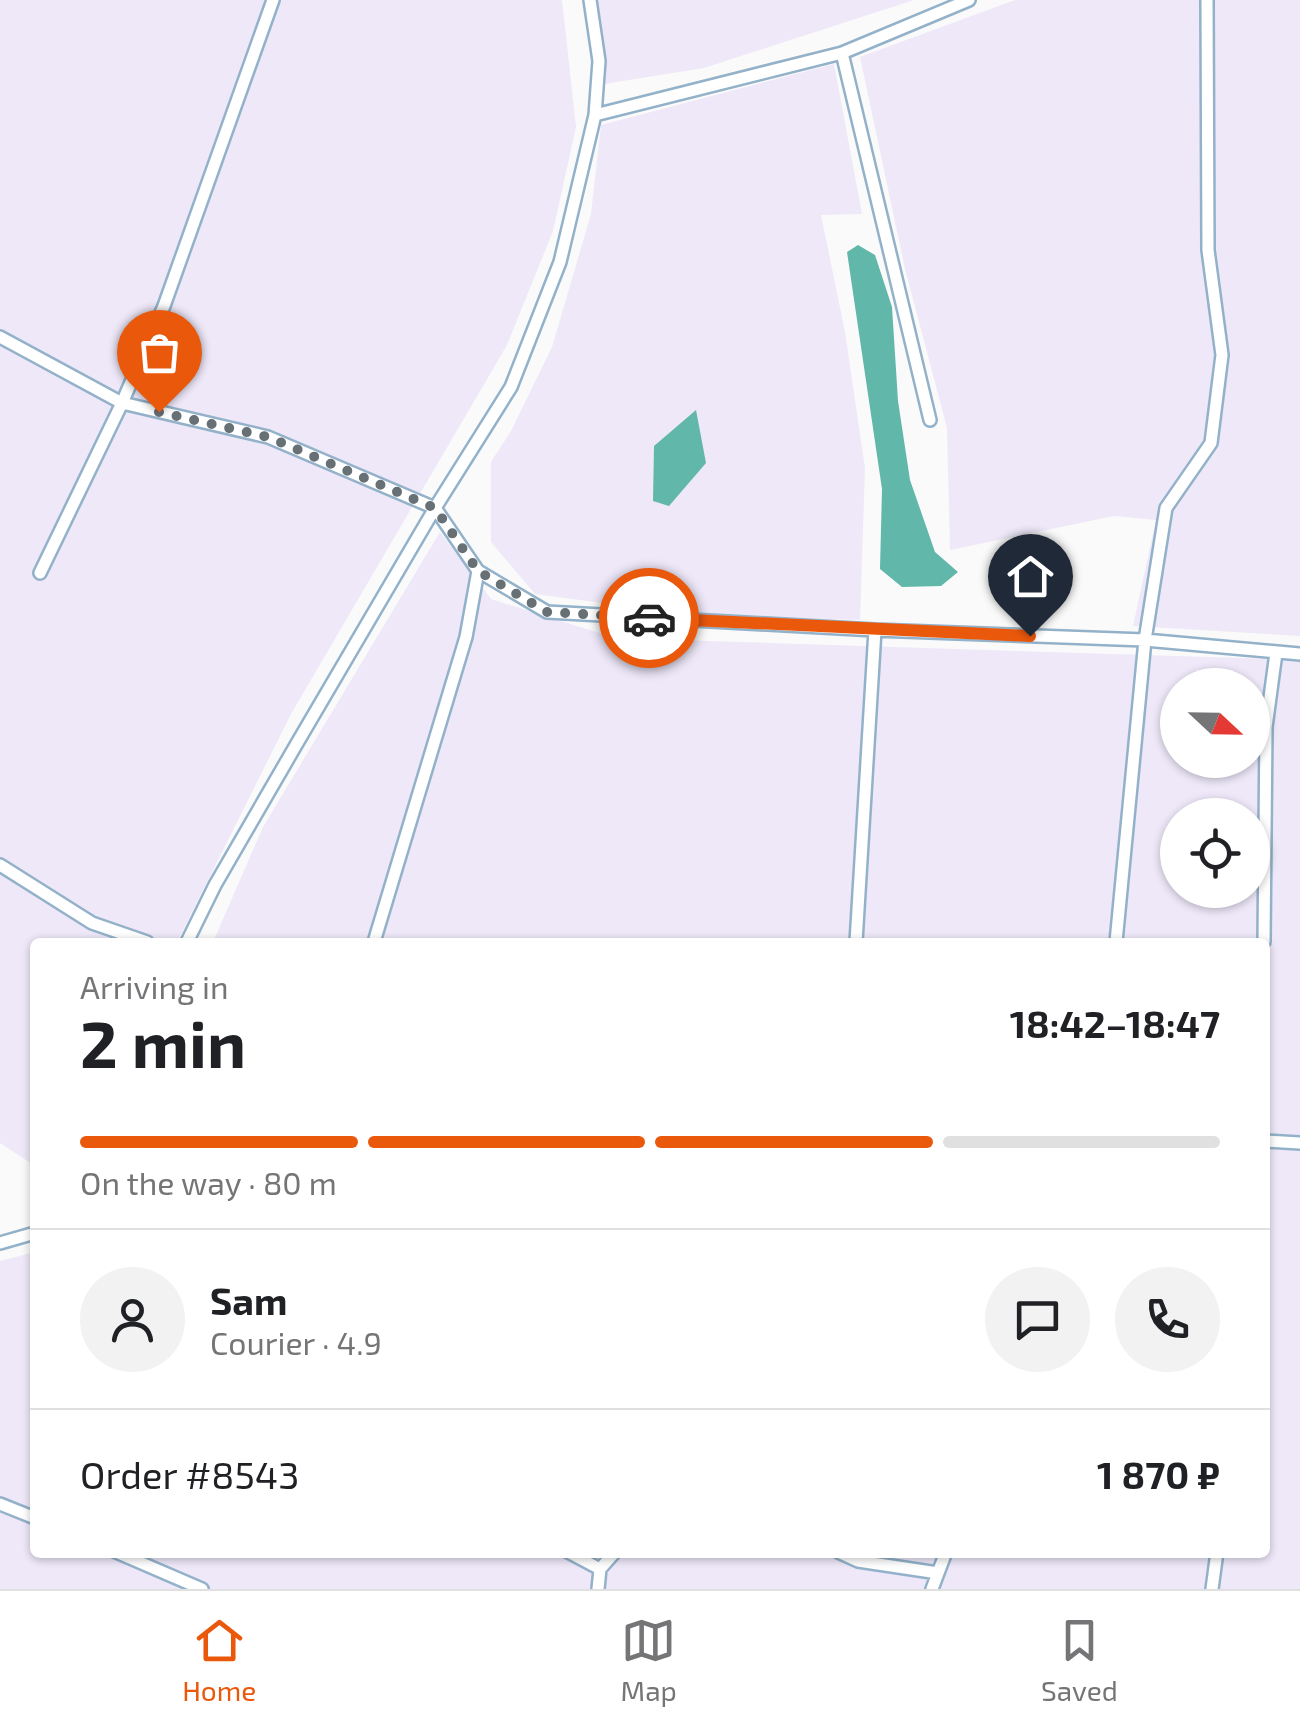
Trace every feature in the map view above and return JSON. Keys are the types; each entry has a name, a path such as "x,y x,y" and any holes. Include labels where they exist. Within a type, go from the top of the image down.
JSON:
{"lane":[{"path":"40,573 164,306 273,0"},
{"path":"190,938 215,886 518,369 560,262 596,115 598,60 590,0"},
{"path":"596,115 842,52 969,0"},
{"path":"1116,938 1146,640 1166,508 1211,443 1222,354 1208,250 1207,0"},
{"path":"842,52 930,420"},
{"path":"0,337 122,403 268,437 435,508 478,571 547,612 1146,640 1300,654"},
{"path":"375,938 466,637 478,571"},
{"path":"856,938 875,630"},
{"path":"1264,938 1266,727 1276,653"},
{"path":"0,865 92,923 135,938"},
{"path":"1270,1141 1300,1143"},
{"path":"0,1243 30,1234"},
{"path":"0,1504 30,1516"},
{"path":"130,1558 202,1589"},
{"path":"579,1558 600,1569"},
{"path":"598,1589 600,1569 610,1558"},
{"path":"851,1558 938,1573"},
{"path":"932,1589 944,1558"},
{"path":"1212,1589 1215,1558"}],"shaded area":[{"path":"0,0 562,0 576,127 553,231 507,345 291,714 179,938 30,938 30,1163 0,1143"},
{"path":"593,0 914,0 704,68 604,84"},
{"path":"1015,0 1300,0 1300,636 1133,626 1156,520 1114,516 950,550 947,428 905,269 860,57"},
{"path":"834,64 862,214 821,215 845,332 865,468 860,620 684,614 535,594 491,542 491,462 511,431 552,347 591,214 601,125"},
{"path":"858,245 875,255 892,307 898,401 910,480 935,552 958,572 941,586 902,587 880,569 882,489 847,252"},
{"path":"696,410 706,463 669,506 653,501 654,446"},
{"path":"440,532 491,599 615,638 1300,660 1300,1589 0,1589 0,1261 30,1253 30,1558 1270,1558 1270,938 215,938 263,827"}],"way so far":[{"path":"159,412 268,437 435,508 478,571 547,612 649,618"}],"route":[{"path":"649,618 1030,636"}]}
